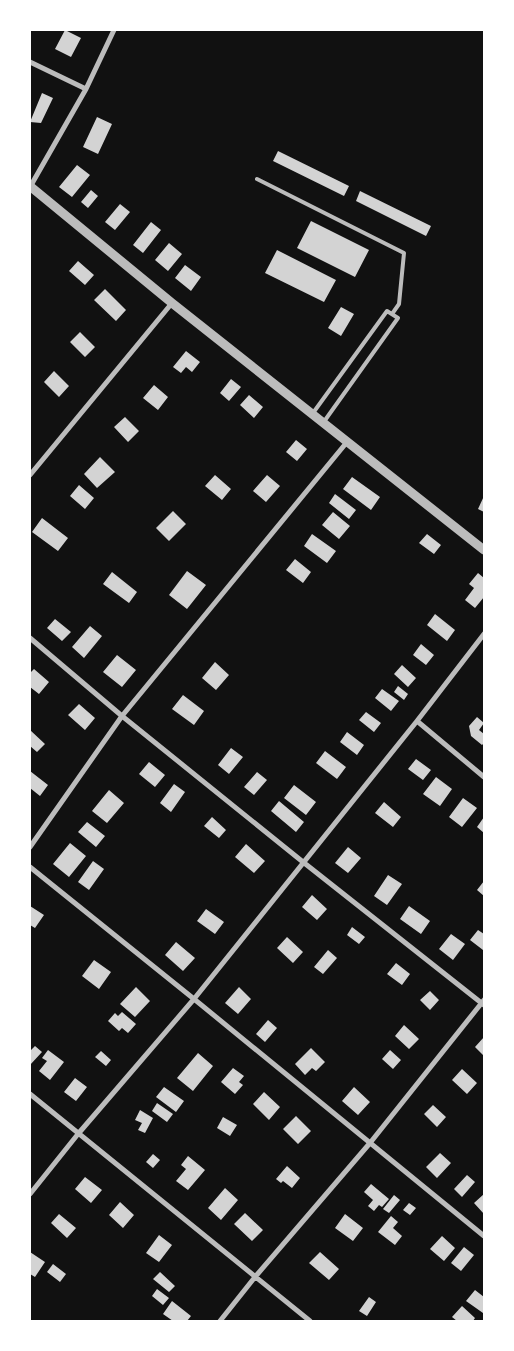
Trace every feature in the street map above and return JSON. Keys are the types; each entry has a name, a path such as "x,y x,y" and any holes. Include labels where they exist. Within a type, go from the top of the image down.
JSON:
{"street":[{"path":"114,30 86,89 30,187 312,415 484,550"},
{"path":"30,62 86,89"},
{"path":"30,475 172,302"},
{"path":"30,847 122,716 347,442"},
{"path":"30,1194 78,1134 194,998 417,721 484,634"},
{"path":"30,638 122,716 303,862 483,1002 370,1143 255,1277 220,1321"},
{"path":"417,721 484,777"},
{"path":"30,867 194,998 484,1236"},
{"path":"30,1094 310,1321"}],"lane":[{"path":"257,179 404,253 399,304 392,314"},
{"path":"312,415 387,311 398,318 323,423"}],"building":[{"path":"65,30 81,38 71,57 55,49"},
{"path":"42,93 53,98 41,123 30,122"},
{"path":"97,117 112,124 98,154 83,147"},
{"path":"278,151 349,186 344,196 273,161"},
{"path":"77,165 90,175 72,197 59,187"},
{"path":"91,190 98,196 88,208 81,202"},
{"path":"360,191 431,226 426,236 356,201"},
{"path":"120,204 130,212 115,230 105,222"},
{"path":"311,221 369,250 355,277 297,248"},
{"path":"151,222 161,230 143,253 133,245"},
{"path":"169,243 182,254 168,271 155,260"},
{"path":"277,250 336,280 324,302 265,273"},
{"path":"78,261 94,275 85,285 69,271"},
{"path":"185,265 201,277 191,291 175,278"},
{"path":"105,289 126,310 116,321 94,300"},
{"path":"341,307 354,314 341,336 328,328"},
{"path":"80,332 95,347 85,357 70,342"},
{"path":"186,351 200,362 192,372 186,367 181,373 173,367"},
{"path":"54,371 69,386 59,397 44,382"},
{"path":"231,379 241,387 229,401 220,393"},
{"path":"154,385 168,397 158,410 143,398"},
{"path":"249,395 263,407 254,418 240,405"},
{"path":"125,417 139,431 128,442 114,427"},
{"path":"296,440 307,449 297,461 286,452"},
{"path":"100,457 115,472 97,488 84,474"},
{"path":"215,475 231,489 222,500 205,486"},
{"path":"267,475 280,486 266,502 253,491"},
{"path":"352,477 380,497 371,510 343,489"},
{"path":"79,485 94,498 85,509 70,496"},
{"path":"335,494 356,510 349,519 329,503"},
{"path":"484,496 484,512 478,509"},
{"path":"173,511 186,524 169,541 156,528"},
{"path":"333,512 350,526 339,539 322,525"},
{"path":"42,518 68,538 58,551 32,532"},
{"path":"312,534 336,551 327,563 304,546"},
{"path":"427,534 441,545 434,554 419,543"},
{"path":"295,559 311,572 303,583 286,570"},
{"path":"187,571 206,585 187,609 169,595"},
{"path":"112,572 137,592 129,603 103,584"},
{"path":"478,573 484,578 484,597 475,608 465,600 474,588 469,584"},
{"path":"435,614 455,630 447,641 427,625"},
{"path":"55,619 71,632 62,641 47,628"},
{"path":"90,626 102,636 84,658 72,647"},
{"path":"421,644 434,655 426,665 413,655"},
{"path":"117,655 136,670 122,687 103,672"},
{"path":"215,662 229,675 216,690 202,678"},
{"path":"402,665 416,678 408,687 394,674"},
{"path":"34,669 49,682 39,694 30,687 30,673"},
{"path":"398,686 408,694 404,700 394,692"},
{"path":"382,689 399,701 391,711 375,698"},
{"path":"183,695 204,711 194,725 172,709"},
{"path":"79,704 95,718 85,730 68,715"},
{"path":"366,712 381,723 374,732 359,720"},
{"path":"477,717 484,723 479,730 484,734 484,743 482,745 471,736 469,726"},
{"path":"30,730 45,744 37,752 30,746"},
{"path":"347,732 364,745 357,755 340,742"},
{"path":"231,748 243,757 229,774 218,765"},
{"path":"325,751 346,767 337,779 316,763"},
{"path":"416,759 431,770 423,780 408,769"},
{"path":"149,762 165,775 155,787 139,774"},
{"path":"30,771 48,785 40,796 30,788"},
{"path":"257,772 267,780 254,795 244,787"},
{"path":"436,777 452,789 440,806 423,794"},
{"path":"174,784 185,792 171,812 160,803"},
{"path":"294,785 316,802 306,815 284,798"},
{"path":"109,790 124,803 107,823 92,811"},
{"path":"463,798 477,808 462,827 449,817"},
{"path":"279,801 304,822 296,832 271,811"},
{"path":"384,802 401,817 393,827 375,813"},
{"path":"212,817 226,830 219,838 204,826"},
{"path":"484,817 484,833 477,827"},
{"path":"87,822 105,836 96,847 78,832"},
{"path":"70,843 86,856 69,877 53,864"},
{"path":"246,844 265,861 254,873 235,857"},
{"path":"348,847 361,858 348,873 335,863"},
{"path":"93,861 104,869 89,890 78,882"},
{"path":"388,875 402,884 387,905 374,896"},
{"path":"484,881 484,896 477,890"},
{"path":"312,895 327,909 317,920 302,907"},
{"path":"30,906 44,915 35,928 30,925"},
{"path":"409,906 430,921 421,934 400,919"},
{"path":"206,909 224,922 215,934 197,921"},
{"path":"352,927 365,937 359,944 347,935"},
{"path":"478,930 484,934 483,950 470,940"},
{"path":"451,934 465,944 453,960 439,949"},
{"path":"287,937 303,952 293,963 277,948"},
{"path":"176,942 195,958 183,971 165,955"},
{"path":"328,950 337,958 323,974 314,967"},
{"path":"94,960 111,972 99,989 82,976"},
{"path":"396,963 410,974 402,985 387,974"},
{"path":"136,987 150,1001 135,1017 120,1004"},
{"path":"239,987 251,999 238,1014 225,1003"},
{"path":"430,991 439,1000 430,1010 420,1000"},
{"path":"122,1012 136,1024 128,1033 122,1028 119,1031 108,1021 115,1013 118,1016"},
{"path":"268,1020 277,1028 265,1042 256,1034"},
{"path":"404,1025 419,1039 409,1049 395,1036"},
{"path":"484,1037 484,1056 475,1047"},
{"path":"35,1046 42,1052 30,1065 30,1051"},
{"path":"311,1048 325,1062 316,1071 312,1068 305,1075 295,1064"},
{"path":"48,1050 64,1062 50,1080 39,1071 47,1061 42,1058"},
{"path":"390,1050 401,1060 393,1069 382,1059"},
{"path":"101,1051 111,1060 106,1066 95,1057"},
{"path":"198,1053 213,1066 193,1091 177,1078"},
{"path":"233,1068 244,1076 239,1082 243,1085 235,1094 221,1082"},
{"path":"462,1069 477,1083 467,1094 452,1080"},
{"path":"75,1078 87,1087 76,1101 64,1092"},
{"path":"164,1087 184,1101 176,1112 156,1097"},
{"path":"354,1087 370,1102 358,1115 342,1101"},
{"path":"264,1092 280,1107 269,1120 253,1104"},
{"path":"157,1103 173,1114 167,1122 152,1111"},
{"path":"433,1105 446,1117 437,1127 424,1114"},
{"path":"140,1110 153,1118 145,1133 138,1130 142,1123 135,1120"},
{"path":"296,1116 311,1131 298,1144 283,1129"},
{"path":"223,1117 237,1125 230,1136 217,1128"},
{"path":"440,1153 451,1163 437,1178 426,1167"},
{"path":"153,1154 160,1160 153,1168 146,1162"},
{"path":"188,1156 205,1170 188,1190 176,1181 186,1169 181,1165"},
{"path":"287,1166 300,1178 292,1188 283,1181 281,1183 276,1179"},
{"path":"467,1175 475,1182 462,1197 454,1189"},
{"path":"85,1177 102,1190 91,1203 75,1189"},
{"path":"371,1184 389,1199 382,1207 379,1205 374,1211 368,1206 373,1200 364,1192"},
{"path":"225,1188 238,1200 221,1220 208,1208"},
{"path":"484,1194 484,1214 474,1203"},
{"path":"394,1195 400,1200 389,1213 383,1209"},
{"path":"120,1202 134,1215 123,1228 109,1215"},
{"path":"409,1203 416,1208 410,1215 403,1210"},
{"path":"245,1213 263,1230 252,1241 234,1224"},
{"path":"59,1214 76,1228 67,1238 51,1223"},
{"path":"345,1214 363,1228 353,1241 335,1228"},
{"path":"391,1216 398,1222 393,1228 402,1236 395,1245 378,1232"},
{"path":"159,1235 172,1245 159,1262 146,1253"},
{"path":"442,1236 455,1248 444,1261 430,1249"},
{"path":"464,1247 474,1255 461,1271 451,1263"},
{"path":"30,1252 45,1262 35,1277 30,1274"},
{"path":"320,1252 339,1269 329,1280 309,1263"},
{"path":"53,1264 66,1274 60,1282 47,1272"},
{"path":"160,1272 175,1286 169,1292 153,1279"},
{"path":"157,1289 169,1298 163,1305 152,1296"},
{"path":"475,1290 484,1297 483,1313 466,1301"},
{"path":"369,1297 376,1302 367,1316 359,1311"},
{"path":"172,1301 191,1316 187,1321 173,1321 163,1314"},
{"path":"462,1306 475,1318 473,1321 457,1321 452,1317"}]}
